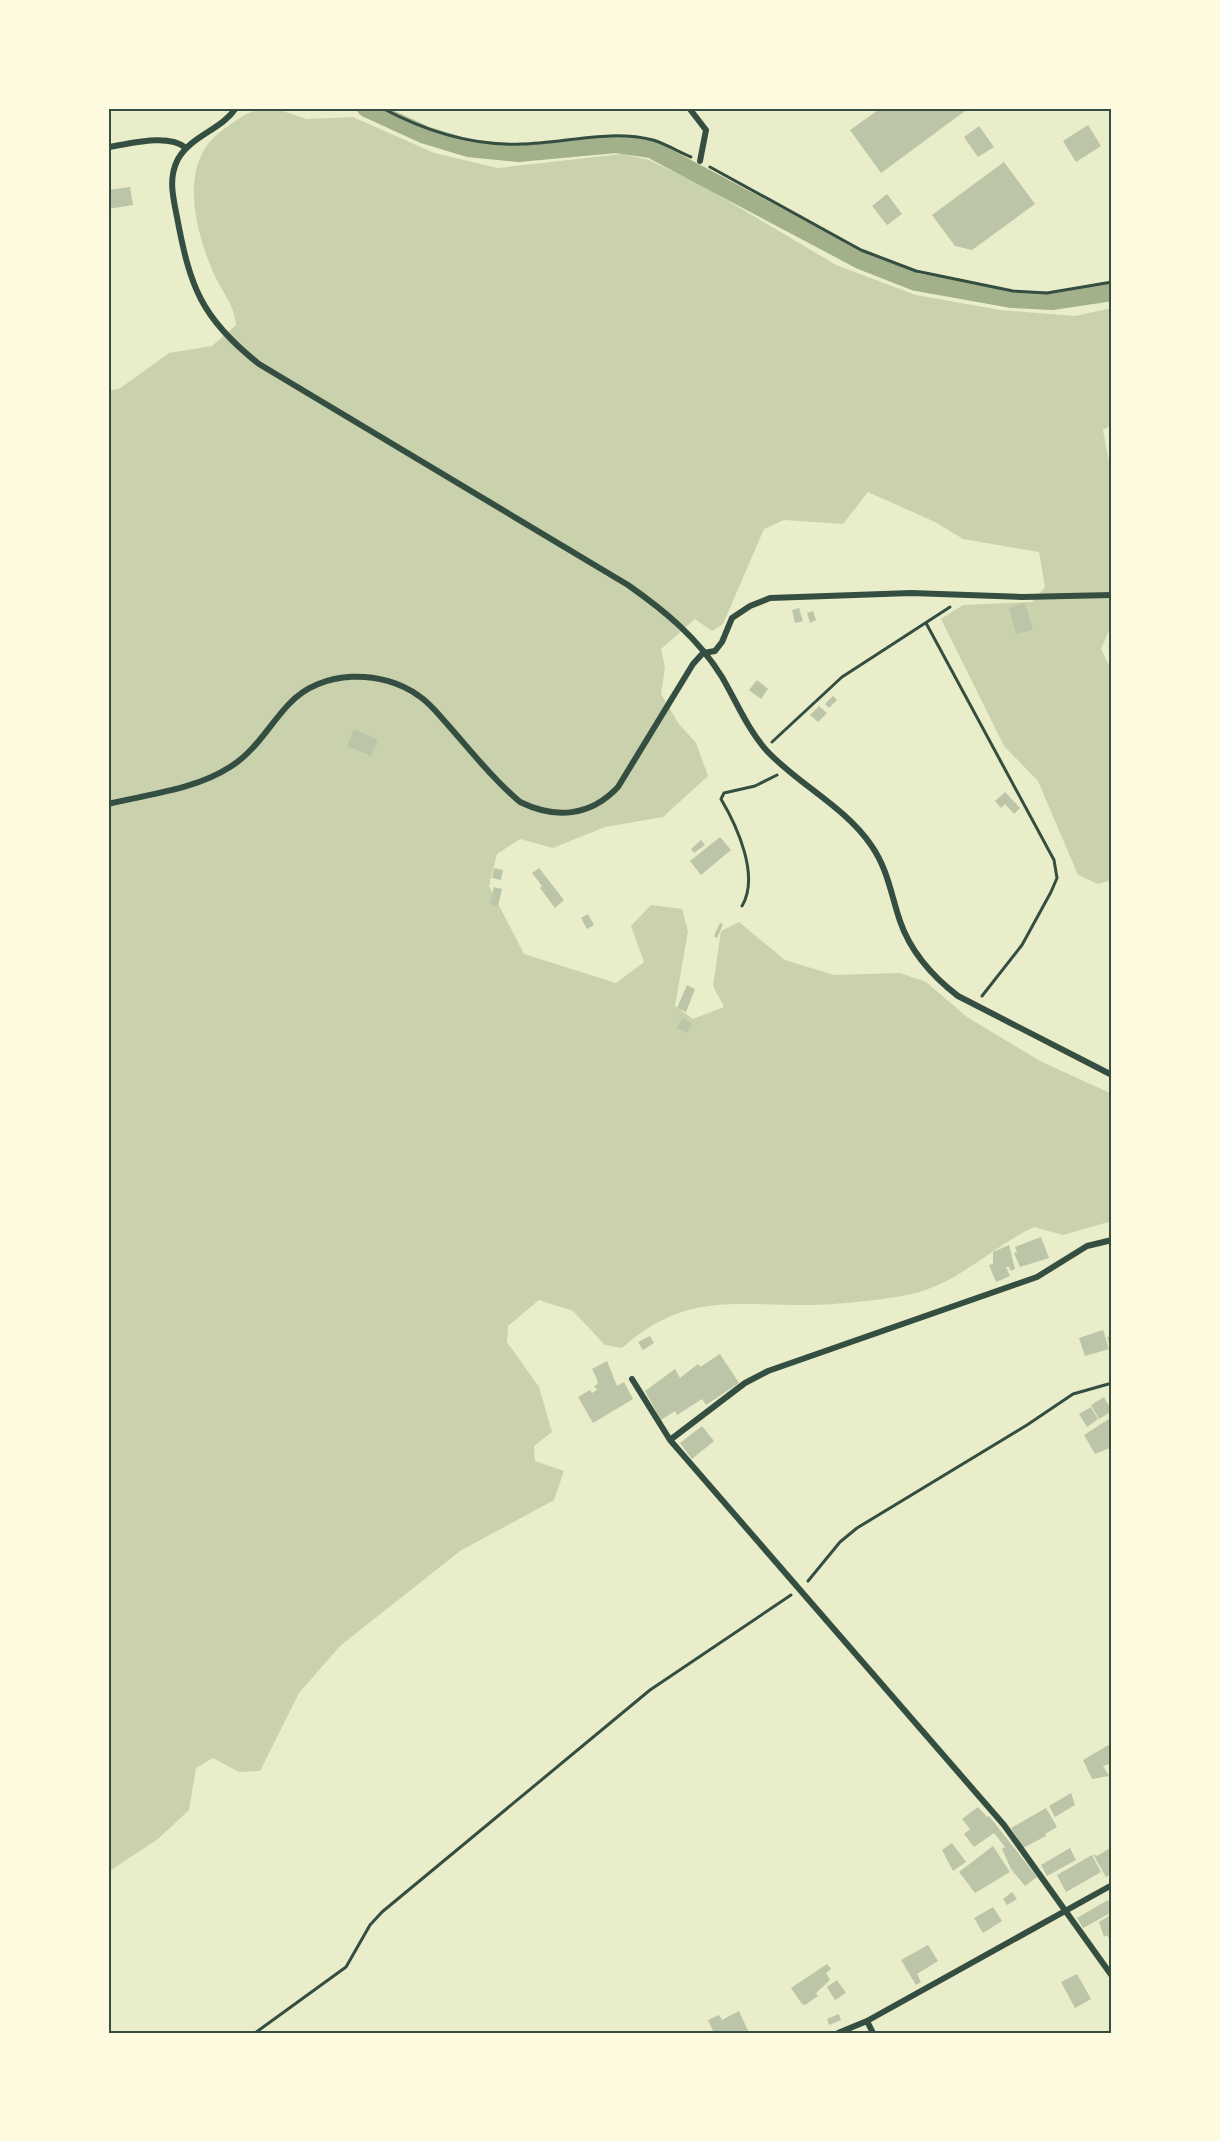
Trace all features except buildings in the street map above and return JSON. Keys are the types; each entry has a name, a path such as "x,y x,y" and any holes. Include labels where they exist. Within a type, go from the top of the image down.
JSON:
{"street":[{"path":"236,108 186,148 172,172 185,259 194,287 218,327 259,364 628,585 666,612 721,675 765,749 859,830 886,870 900,921 923,963 938,981 975,1005 1112,1075"},
{"path":"689,108 706,130 700,161"},
{"path":"108,147 165,141 180,143 186,148"},
{"path":"108,804 195,784 215,776 249,753 288,705 299,695 330,680 364,677 383,679 420,696 520,802 537,810 574,813 607,799 618,787 693,664 704,653 715,651 722,642 732,618 750,606 770,598 969,593 1022,597 1112,595"},
{"path":"670,1440 745,1383 768,1371 1036,1277 1087,1246 1112,1240"},
{"path":"632,1379 670,1440 1004,1825 1112,1976"},
{"path":"838,2033 867,2021 1112,1885"},
{"path":"867,2021 873,2033"}],"path":[{"path":"382,108 415,125 468,140 520,144 618,136 654,141 700,161 861,250 916,271 1013,291 1047,293 1112,282"},
{"path":"765,749 842,677 969,593"},
{"path":"926,623 1054,860 1057,878 1022,945 975,1005"},
{"path":"742,906 746,899 748,880 745,860 739,837 721,799 724,793 774,778 785,768"},
{"path":"255,2033 346,1967 370,1925 382,1912 570,1754 650,1690 800,1589 818,1572 840,1542 858,1528 1027,1425 1073,1394 1112,1383"}],"green space":[{"path":"273,108 307,119 353,117 434,153 498,168 622,154 649,160 698,183 836,265 916,295 1000,310 1075,316 1112,308 1112,424 1103,430 1112,479 1112,586 1109,602 1112,619 1101,649 1112,672 1112,880 1098,884 1078,875 1038,781 1004,746 941,619 963,605 1032,602 1045,587 1039,552 963,539 935,522 868,492 843,524 784,520 764,529 723,624 712,631 695,619 661,649 665,668 661,694 679,724 696,743 708,776 663,817 605,827 553,848 520,839 497,854 489,886 524,954 616,983 644,962 631,926 651,905 682,909 688,931 675,1006 693,1019 724,1007 713,986 721,931 739,922 785,960 834,975 900,973 926,982 967,1017 1040,1061 1112,1094 1112,1221 1063,1235 1034,1227 959,1274 928,1289 911,1294 830,1304 709,1306 666,1318 644,1330 622,1348 605,1345 573,1311 539,1300 508,1326 507,1342 539,1387 552,1432 534,1446 535,1461 564,1471 554,1500 460,1551 340,1646 299,1693 260,1771 239,1772 213,1758 196,1768 189,1810 158,1839 108,1872 108,391 119,389 169,353 212,346 236,325 233,310 206,255 196,218 195,179 199,162 207,146 220,132 250,113"}],"waterway":[{"path":"366,108 425,135 468,148 518,153 616,144 651,149 860,260 916,282 1011,299 1052,301 1112,292"}]}
